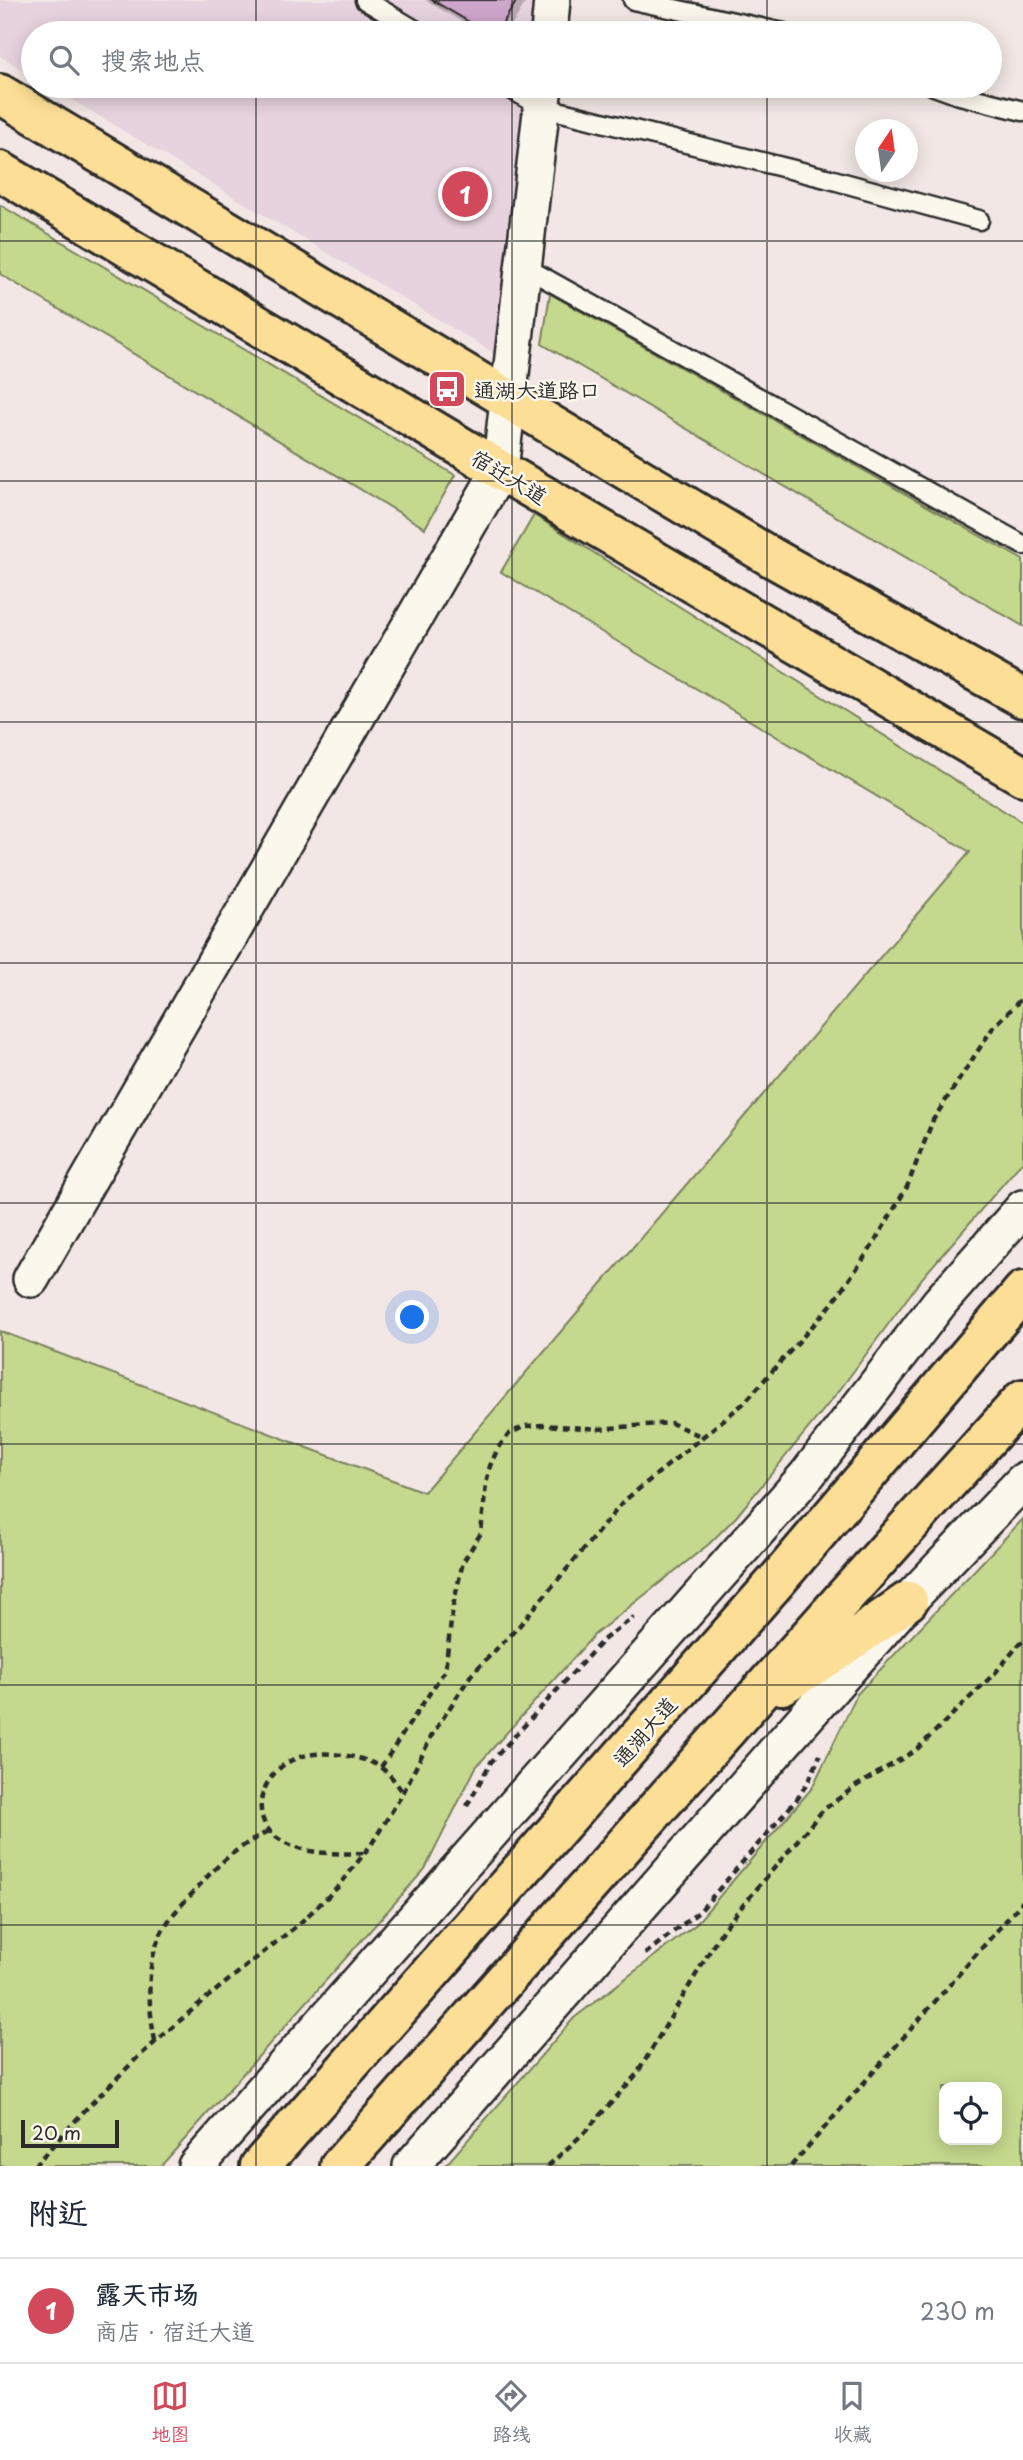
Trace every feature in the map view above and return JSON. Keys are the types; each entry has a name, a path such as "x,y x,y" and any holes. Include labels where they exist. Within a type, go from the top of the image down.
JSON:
{"main road":[{"path":"0,94 771,557 1023,698"},
{"name":"宿迁大道","path":"0,170 500,470 1023,776"},
{"path":"999,1319 1023,1260"},
{"name":"通湖大道","path":"260,2166 780,1577 1023,1291"},
{"path":"340,2166 1023,1399"},
{"path":"747,1707 837,1651 908,1601"}],"street":[{"path":"549,21 552,0"},
{"path":"31,1279 500,470 543,98"},
{"path":"196,2166 807,1475 940,1301 1023,1208"},
{"path":"411,2166 908,1601 1023,1481"}],"lane":[{"path":"365,0 400,21"},
{"path":"633,0 729,21"},
{"path":"550,98 979,220"},
{"path":"972,98 1023,111"},
{"path":"523,266 1023,545"}],"path":[{"path":"34,2166 87,2108 156,2042 299,1924 338,1887 403,1793 432,1735 471,1675 519,1626 624,1501 744,1403 832,1304 871,1248 907,1187 933,1120 992,1029 1023,997"},
{"path":"381,1768 445,1670 453,1606 463,1562 481,1534 490,1466 498,1448 510,1433 526,1426 598,1429 671,1423 703,1437"},
{"path":"548,2166 584,2133 637,2074 723,1929 824,1810 856,1786 916,1749 995,1673 1023,1640"},
{"path":"364,1853 327,1854 283,1842 269,1831 262,1820 263,1787 285,1764 302,1756 338,1754 358,1758 381,1768 392,1775 403,1793"},
{"path":"156,2042 151,2018 149,1980 157,1943 166,1925 216,1867 237,1848 269,1831"},
{"path":"791,2166 1023,1901"}],"shaded area":[{"path":"0,0 546,0 544,21 21,21 21,69 0,56"},
{"path":"69,98 536,98 509,362"}],"green space":[{"path":"0,205 455,475 425,528 0,274"},
{"path":"550,294 1023,560 1023,626 542,344"},
{"path":"534,515 1023,823 1023,1161 923,1277 839,1391 736,1517 709,1544 594,1635 476,1767 425,1869 161,2166 0,2166 0,1331 424,1492 970,852 501,572"},
{"path":"1023,1519 1023,2166 445,2166 574,2018 695,1925 812,1788 857,1694"}],"building":[{"path":"432,0 517,0 504,21 468,21"}],"place":[{"name":"露天市场","path":"465,194"},
{"name":"通湖大道路口","path":"447,389"}]}
